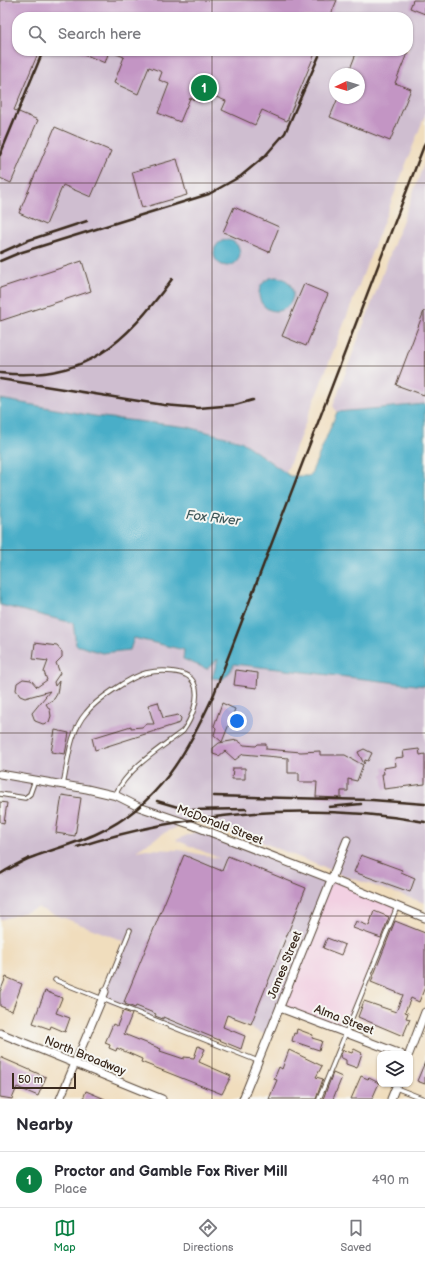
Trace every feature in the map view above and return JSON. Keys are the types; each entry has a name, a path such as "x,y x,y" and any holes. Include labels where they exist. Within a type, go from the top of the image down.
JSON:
{"street":[{"name":"McDonald Street","path":"0,774 115,796 139,807 192,825 331,879 425,918"},
{"name":"James Street","path":"243,1099 347,840"},
{"path":"60,1099 103,995"},
{"name":"Alma Street","path":"280,1008 394,1051"},
{"path":"410,1051 425,1012"},
{"name":"North Broadway","path":"0,1033 162,1099"},
{"path":"392,1099 396,1087"}],"lane":[{"path":"63,785 75,732 90,709 129,680 147,673 170,672 188,677 194,681 196,688 192,716 188,724 183,732 134,768 121,783 115,796"},
{"path":"0,794 25,798 30,794 35,780"},
{"path":"319,1099 398,906"},
{"path":"103,995 130,930"},
{"path":"55,980 103,995 258,1061"},
{"path":"398,1087 424,1099"}],"shaded area":[{"path":"0,0 425,0 425,115 286,473 241,441 188,427 94,416 0,399"},
{"path":"425,161 425,404 337,412 333,406"},
{"path":"0,605 73,623 76,645 102,653 130,650 134,638 218,659 212,678 234,663 425,686 425,903 342,875 200,817 164,833 136,851 146,849 180,850 221,859 176,840 202,829 331,879 269,1036 215,1013 205,1039 102,999 124,941 38,908 0,920"},
{"path":"331,879 398,906 346,1032 280,1008"}],"water":[{"path":"227,240 236,244 240,253 236,262 227,266 218,262 214,253 218,244"},
{"path":"273,277 279,277 283,278 290,284 293,294 292,301 286,308 279,311 273,311 269,310 262,304 259,297 259,291 260,287 266,280"},
{"name":"Fox River","path":"0,399 94,416 188,427 241,441 290,476 310,476 337,412 425,404 425,686 234,664 230,672 223,679 212,678 218,659 207,669 183,659 184,650 134,638 130,650 102,653 76,645 73,623 0,605"}],"building":[{"path":"0,0 337,0 332,12 12,12 12,56 37,56 14,110 38,120 11,183 0,178"},
{"path":"413,0 425,0 425,14 410,8"},
{"path":"89,56 107,56 105,63"},
{"path":"122,56 314,56 287,121 262,110 255,125 222,110 226,101 204,92 200,102 190,98 180,122 158,113 169,84 159,80 162,72 149,67 138,94 114,83 124,57"},
{"path":"355,56 406,56 395,83 411,89 390,141 330,117 335,104 365,104 365,68 350,68"},
{"path":"55,127 111,151 91,197 63,185 46,225 19,213"},
{"path":"177,159 187,195 142,208 132,172"},
{"path":"234,207 279,227 269,252 223,232"},
{"path":"82,261 91,291 0,321 0,288"},
{"path":"304,284 328,294 306,346 282,336"},
{"path":"424,311 425,392 424,395 396,385"},
{"path":"35,643 57,646 62,652 62,657 56,663 60,673 54,682 55,686 59,681 57,694 54,699 46,704 50,710 51,716 49,722 43,724 35,721 32,713 50,691 25,698 20,696 16,690 17,683 23,679 31,680 37,687 47,680 44,672 48,661 33,659"},
{"path":"236,670 258,673 257,688 234,685"},
{"path":"158,702 163,718 178,715 181,718 180,723 95,750 92,738 131,726 131,728 142,727 146,724 154,724 148,705"},
{"path":"222,703 235,709 222,742 214,735 216,728 214,726"},
{"path":"55,730 69,733 65,754 51,752"},
{"path":"237,740 244,745 256,746 258,744 266,744 266,749 301,752 320,751 320,755 345,755 363,765 357,781 348,779 348,791 341,791 341,798 316,797 317,782 299,782 299,773 288,773 288,758 243,754 235,760 225,751 219,756 213,754 213,748 219,743"},
{"path":"364,749 372,753 368,761 365,760 364,764 358,752"},
{"path":"419,749 420,755 425,754 425,784 384,789 382,774 384,774 383,768 396,766 395,758 404,757 403,751"},
{"path":"233,768 245,768 245,779 232,779"},
{"path":"62,795 81,798 75,836 56,833"},
{"path":"0,802 7,803 4,823 0,822"},
{"path":"184,855 222,871 228,856 306,888 251,1024 227,1015 223,1027 245,1036 241,1049 163,1017 163,1019 155,1016 156,1014 136,1006 135,1008 125,1004 126,1002 124,1002"},
{"path":"361,855 402,870 401,872 415,878 410,892 354,872"},
{"path":"374,911 389,917 381,938 353,928 356,921 369,926"},
{"path":"395,921 425,933 425,987 419,1002 411,998 405,1012 408,1013 406,1018 410,1019 403,1036 358,1017 364,1001 396,1012 403,995 371,982"},
{"path":"327,938 345,945 341,955 323,948"},
{"path":"6,977 22,984 12,1011 0,1006 0,992"},
{"path":"45,991 62,998 56,1013 70,1018 65,1032 51,1026 50,1029 33,1023"},
{"path":"123,1011 132,1014 124,1034 161,1049 160,1051 184,1059 184,1057 194,1058 198,1046 205,1049 199,1062 231,1076 222,1094 141,1062 142,1059 117,1048 116,1051 109,1048 110,1045 105,1043 113,1024 117,1026"},
{"path":"297,1029 313,1035 312,1038 322,1041 319,1050 292,1041 294,1033 296,1034"},
{"path":"354,1049 362,1053 357,1068 346,1064 346,1060 340,1057 343,1050 352,1053"},
{"path":"289,1050 322,1066 316,1077 323,1079 316,1099 269,1099 277,1080 274,1079 279,1067 282,1069"},
{"path":"0,1057 46,1077 38,1096 17,1087 12,1099 0,1097"},
{"path":"425,1062 425,1084 417,1081"},
{"path":"333,1073 342,1077 333,1099 323,1099"},
{"path":"361,1076 377,1082 377,1087 372,1099 351,1099"},
{"path":"86,1091 105,1099 83,1099"}],"railway":[{"path":"0,155 41,56"},
{"path":"0,261 19,253 209,194 241,176 265,156 285,133 319,56"},
{"path":"0,874 24,860 90,837 119,822 138,808 154,792 169,775 182,756 214,694 425,143"},
{"path":"0,253 29,240 87,221"},
{"path":"0,373 30,374 56,371 80,364 100,354 119,340 137,322 172,279"},
{"path":"0,379 164,405 199,408 235,405 253,400"},
{"path":"214,796 372,800 425,804"},
{"path":"157,801 188,810 246,809"},
{"path":"329,807 361,804"},
{"path":"77,847 162,825 206,818 250,814 338,812 425,822"}],"place":[{"name":"Proctor and Gamble Fox River Mill","path":"204,88"}]}
